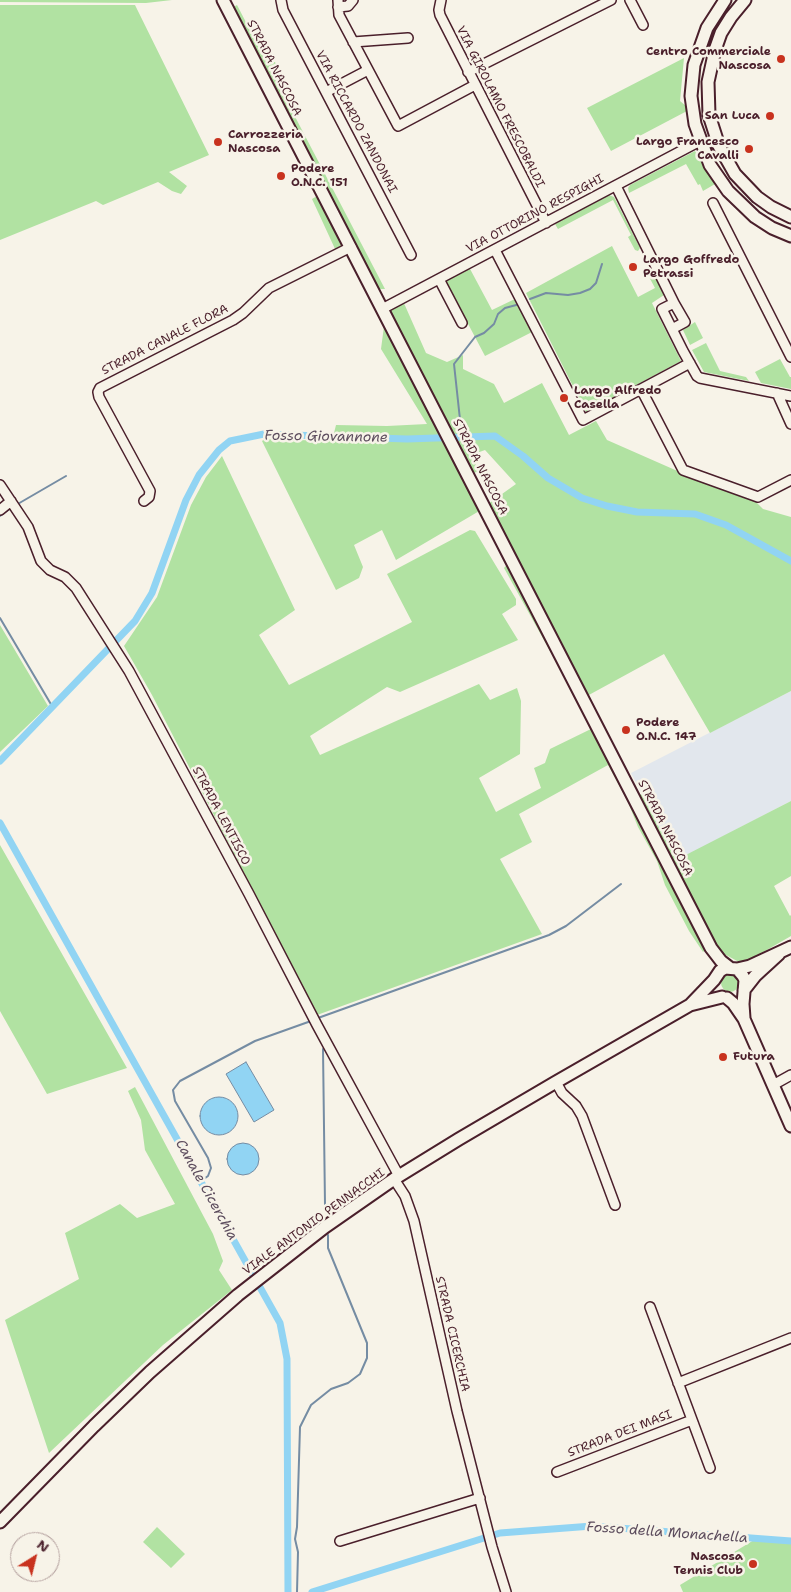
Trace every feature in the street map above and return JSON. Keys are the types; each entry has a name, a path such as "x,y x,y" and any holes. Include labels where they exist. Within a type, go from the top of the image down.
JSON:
{"street":[{"name":"STRADA NASCOSA","path":"223,0 712,948 721,961 734,968"},
{"name":"VIA RICCARDO ZANDONAI","path":"281,0 283,10 411,255"},
{"path":"353,0 348,6 338,3 339,15 398,126 475,85"},
{"name":"VIA GIROLAMO FRESCOBALDI","path":"441,0 440,15 546,223"},
{"path":"468,72 611,0"},
{"path":"630,0 642,25"},
{"path":"725,0 699,47 692,79 692,111 700,142 710,165 728,191 755,217 780,232 791,236"},
{"path":"745,0 730,17 721,34 710,66 708,82 710,115 716,138 726,159 746,187 771,207 789,216 780,232"},
{"path":"708,28 721,34"},
{"path":"353,42 408,38"},
{"path":"326,92 368,70"},
{"name":"VIA OTTORINO RESPIGHI","path":"382,309 700,142"},
{"path":"616,186 684,322 672,329"},
{"path":"713,203 791,358"},
{"name":"STRADA CANALE FLORA","path":"144,501 149,497 150,491 99,398 98,392 100,388 236,318 269,288 351,247"},
{"path":"495,250 583,420 690,363"},
{"path":"440,279 462,323"},
{"path":"674,303 662,309 697,376 704,380 791,396"},
{"path":"642,388 683,470 758,497 791,480"},
{"path":"777,393 791,424"},
{"name":"STRADA LENTISCO","path":"0,485 30,530 42,564 62,575 74,585 118,652 240,877 397,1178"},
{"path":"0,510 11,501"},
{"path":"791,947 750,966 725,968 715,978 716,990 733,1003 744,1018 791,1126"},
{"name":"STRADA NASCOSA","path":"712,948 715,978"},
{"path":"725,998 735,998 779,954"},
{"path":"734,968 744,976 745,980 744,1018"},
{"name":"VIALE ANTONIO PENNACCHI","path":"0,1522 126,1394 166,1357 268,1271 325,1228 397,1178 459,1139 690,1005 715,978"},
{"name":"VIALE ANTONIO PENNACCHI","path":"690,1005 725,998"},
{"path":"773,1085 791,1075"},
{"path":"556,1082 562,1093 576,1106 582,1116 615,1205"},
{"name":"STRADA CICERCHIA","path":"397,1178 414,1221 457,1411 492,1547 506,1592"},
{"name":"STRADA DEI MASI","path":"650,1308 710,1468"},
{"path":"678,1383 791,1338"},
{"name":"STRADA DEI MASI","path":"556,1472 692,1420"},
{"path":"340,1540 480,1498"}],"shaded area":[{"path":"791,691 791,801 676,861 631,773"}],"green space":[{"path":"0,0 172,0 146,3 0,2"},
{"path":"0,5 135,5 209,155 169,172 187,186 181,194 172,191 158,182 103,205 96,201 0,240"},
{"path":"237,5 266,61 275,62 285,82 279,86 385,289 376,289 355,250 336,251 312,199 324,192 230,9"},
{"path":"684,58 680,101 686,106 687,111 611,151 587,108"},
{"path":"695,151 715,184 703,191 686,164 629,193 628,188 630,185"},
{"path":"609,195 614,197 640,248 638,251 635,250 628,237 631,235 613,200 558,229 555,224"},
{"path":"612,246 638,297 655,288 648,275 650,272 654,274 664,295 652,303 681,361 586,412 526,293"},
{"path":"469,267 492,310 517,298 534,331 485,356 446,282 448,278"},
{"path":"403,301 426,353 447,362 463,355 463,369 494,384 504,403 542,383 569,435 596,421 607,440 682,473 755,501 763,509 791,517 791,691 710,733 664,654 587,696 570,664 561,671 504,568 515,556 488,504 516,484 485,450 474,454 477,472 463,475 481,510 396,560 382,530 354,545 363,567 359,578 336,590 262,441 265,439 332,441 336,425 387,426 427,424 381,349 386,311"},
{"path":"695,322 703,338 690,345 683,330"},
{"path":"706,343 720,371 746,377 749,381 704,372 692,350"},
{"path":"780,359 791,377 791,389 761,383 755,372"},
{"path":"222,456 295,610 259,635 289,685 412,622 387,574 470,530 475,531 516,599 516,605 502,614 518,640 400,692 387,687 310,736 320,755 479,684 490,700 517,688 521,701 520,754 479,778 496,812 541,788 534,768 545,763 550,749 593,728 624,787 642,795 676,860 791,801 791,876 774,886 791,915 791,936 751,959 739,962 726,955 718,954 711,944 703,952 689,931 665,885 657,861 608,765 519,814 532,842 500,859 542,934 317,1015 152,695 124,646 157,597 191,505 206,477"},
{"path":"0,625 48,706 0,752"},
{"path":"0,845 127,1068 47,1094 0,1011"},
{"path":"730,974 738,979 739,983 734,991 730,992 722,987 721,983 726,975"},
{"path":"135,1087 213,1234 223,1261 219,1270 232,1290 163,1345 49,1453 5,1320 79,1279 65,1233 120,1204 137,1218 175,1204 145,1150 141,1120 128,1091"},
{"path":"157,1527 185,1554 171,1568 143,1542"},
{"name":"Nascosa Tennis Club","path":"754,1540 791,1543 791,1592 683,1592 680,1585"}],"water":[{"path":"246,1062 274,1110 254,1122 226,1074"},
{"path":"219,1097 226,1098 232,1103 237,1109 237,1123 232,1129 226,1134 219,1135 212,1134 206,1129 201,1123 200,1116 201,1109 206,1103 212,1098"},
{"path":"243,1143 249,1144 254,1148 258,1153 258,1165 254,1170 249,1174 243,1175 237,1174 232,1170 228,1165 227,1159 228,1153 232,1148 237,1144"}],"waterway":[{"path":"530,299 546,293 568,295 590,289 596,283 602,264"},
{"path":"462,438 454,364 475,337 484,333 494,324 498,314 505,308 520,304"},
{"name":"Fosso Giovannone","path":"0,761 135,621 152,593 186,500 199,475 219,450 230,441 264,434 407,439 495,436 523,456 548,478 582,498 607,506 637,512 695,514 726,525 791,561"},
{"path":"16,505 66,476"},
{"path":"0,516 12,507"},
{"path":"0,618 52,706"},
{"name":"Canale Cicerchia","path":"0,823 280,1323 287,1359 288,1592"},
{"path":"318,1018 549,935 566,926 621,884"},
{"path":"201,1181 208,1176 211,1168 208,1158 175,1101 173,1090 180,1081 255,1041 311,1021"},
{"path":"323,1049 325,1205"},
{"path":"297,1592 298,1552 295,1539 300,1427 311,1405 331,1389 348,1383 360,1374 367,1358 367,1343 328,1248 328,1235"},
{"name":"Fosso della Monachella","path":"312,1592 500,1533 592,1526 791,1541"}],"place":[{"name":"Centro Commerciale Nascosa","path":"781,59"},
{"name":"San Luca","path":"770,116"},
{"name":"Carrozzeria Nascosa","path":"218,142"},
{"name":"Largo Francesco Cavalli","path":"749,149"},
{"name":"Podere O.N.C. 151","path":"281,176"},
{"name":"Largo Goffredo Petrassi","path":"633,267"},
{"name":"Largo Alfredo Casella","path":"564,398"},
{"name":"Podere O.N.C. 147","path":"626,730"},
{"name":"Futura","path":"723,1057"},
{"name":"Nascosa Tennis Club","path":"753,1564"}]}
